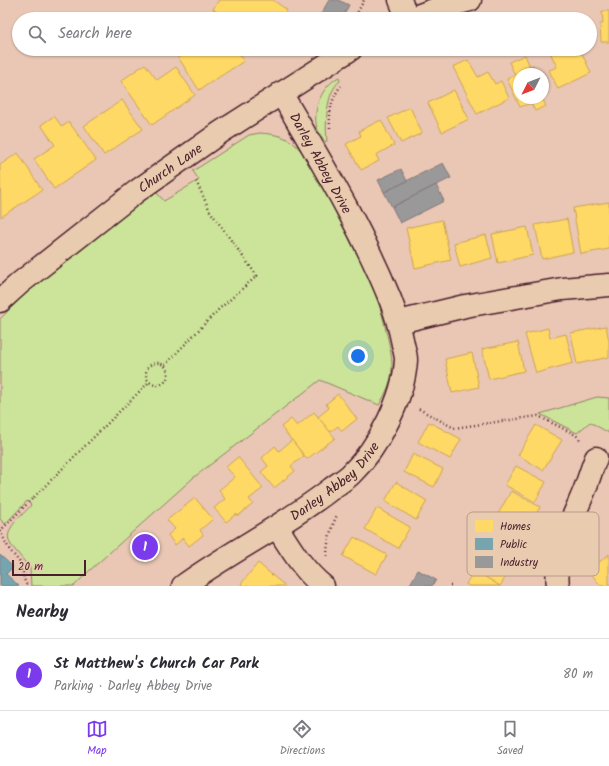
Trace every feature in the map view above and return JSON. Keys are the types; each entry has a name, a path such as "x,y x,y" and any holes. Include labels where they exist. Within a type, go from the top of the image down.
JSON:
{"street":[{"path":"400,0 406,12"},
{"path":"428,12 470,0"},
{"name":"Church Lane","path":"1,297 137,191 183,158 340,56"},
{"name":"Darley Abbey Drive","path":"183,586 219,562 277,528 350,475 366,459 379,437 398,398 406,359 399,322 374,261 334,183 281,93"},
{"path":"399,322 465,306 562,289 609,285"},
{"path":"576,512 596,458"},
{"path":"277,528 299,562 324,586"},
{"path":"556,576 558,586"}],"path":[{"path":"358,12 364,0"},
{"path":"330,134 329,116 335,92 343,83"},
{"path":"165,365 218,310 257,276 210,211 203,193 183,158"},
{"path":"157,362 165,365 168,370 168,377 164,383 158,385 149,382 146,372 150,365 157,362"},
{"path":"27,586 24,579 22,565 9,549 1,535 0,530 149,382"},
{"path":"398,398 454,428 538,416 576,435"},
{"path":"328,561 328,544 333,525 345,496 336,485"}],"green space":[{"path":"339,77 340,81 335,86 329,100 326,126 327,141 325,142 317,128 317,106 323,92"},
{"path":"260,133 281,136 292,142 302,151 314,168 353,238 369,274 381,312 391,354 392,373 384,396 379,405 320,380 193,478 74,586 31,586 30,568 11,545 9,534 14,523 31,505 27,501 5,524 0,519 0,319 25,294 124,212 156,192 164,201 199,180 193,171 249,135"},
{"path":"597,397 609,398 609,433 590,422 577,433 540,414"}],"building: Homes":[{"path":"219,0 273,0 287,10 286,12 217,12 213,9"},
{"path":"602,11 609,11 609,42 601,42 600,24 603,24"},
{"path":"177,56 241,56 244,61 199,90"},
{"path":"523,56 525,56 530,67 533,65 534,68 513,68 513,71 509,62"},
{"path":"552,56 583,56 591,73 558,89 549,70 557,67"},
{"path":"468,60 478,77 488,72 495,84 501,81 509,98 477,114 453,67"},
{"path":"145,64 157,80 176,67 195,95 152,125 121,81"},
{"path":"513,76 513,92 507,79"},
{"path":"454,90 469,119 442,132 428,103"},
{"path":"122,100 143,129 104,155 84,126"},
{"path":"519,104 528,104 520,107"},
{"path":"532,104 545,104 546,106 535,111"},
{"path":"410,107 422,133 401,143 388,118"},
{"path":"54,116 62,127 69,122 96,160 54,189 34,159 55,145 41,125"},
{"path":"381,120 394,145 376,155 379,161 361,170 346,144 361,136 359,131"},
{"path":"18,153 42,190 1,217 0,165"},
{"path":"609,202 609,249 581,254 573,208"},
{"path":"567,219 573,252 542,259 535,225"},
{"path":"442,220 451,260 415,268 406,228"},
{"path":"527,227 533,255 498,263 492,234"},
{"path":"486,235 492,258 460,267 454,243"},
{"path":"606,326 609,341 609,357 577,364 571,333"},
{"path":"548,328 550,338 566,334 573,363 536,373 525,334"},
{"path":"518,342 524,371 489,379 482,349"},
{"path":"472,353 479,387 452,393 445,359"},
{"path":"338,394 357,419 342,431 338,426 330,432 318,417 329,408 326,404"},
{"path":"314,412 335,438 307,459 281,427 291,419 297,426"},
{"path":"429,422 461,439 450,459 418,442"},
{"path":"536,425 562,440 543,470 518,455"},
{"path":"292,440 304,456 291,466 295,471 274,488 261,472 268,466 262,458 275,446 279,451"},
{"path":"413,454 443,469 434,487 404,472"},
{"path":"238,457 263,488 249,499 253,504 238,516 236,514 226,522 214,508 225,499 219,490 235,477 226,467"},
{"path":"516,466 546,482 535,502 505,485"},
{"path":"396,482 427,501 416,520 385,501"},
{"path":"511,491 540,507 537,512 499,512"},
{"path":"195,498 213,519 200,530 203,535 189,546 183,538 175,545 168,535 175,529 167,520"},
{"path":"377,508 410,527 398,548 365,529"},
{"path":"354,537 387,555 376,574 343,556"},
{"path":"609,554 609,585 601,586 593,576 599,576 599,562"},
{"path":"258,563 285,586 243,586 241,584"},
{"path":"471,576 484,576 500,586 469,586 466,584"},
{"path":"484,576 506,576 500,586"}],"building: Public":[{"path":"0,555 13,567 6,574 19,586 0,586"}],"building: Industry":[{"path":"329,0 338,0 349,5 346,12 322,12"},
{"path":"443,163 451,178 392,207 384,192"},
{"path":"401,169 407,181 384,192 378,180"},
{"path":"436,185 444,201 400,223 392,207"},
{"path":"418,570 436,580 432,586 409,586"}],"place":[{"name":"St Matthew's Church Car Park","path":"145,547"}]}
